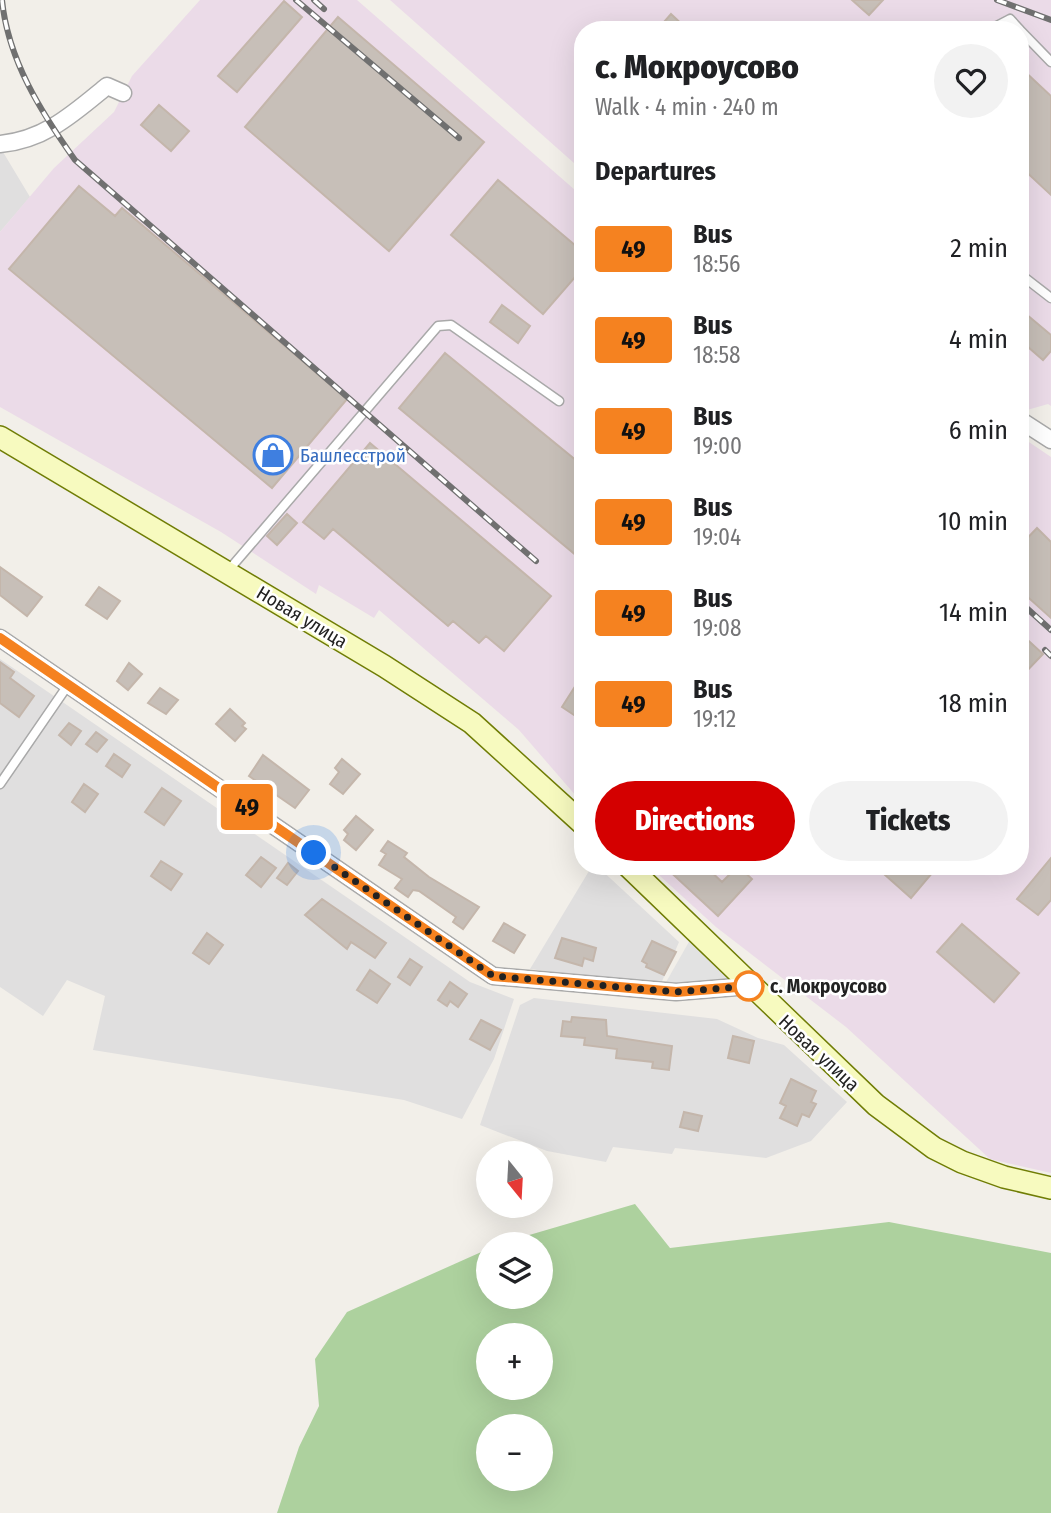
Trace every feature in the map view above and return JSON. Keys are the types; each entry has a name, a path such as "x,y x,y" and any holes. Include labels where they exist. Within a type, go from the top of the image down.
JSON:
{"main road":[{"name":"Новая улица","path":"0,437 384,666 472,723 574,816"},
{"name":"Новая улица","path":"637,875 749,986 876,1105 934,1148 1004,1177 1051,1188"}],"street":[{"path":"0,144 15,143 53,130 107,86 123,93"},
{"path":"1029,426 1051,440"},
{"path":"0,638 493,976 676,992 749,986"}],"lane":[{"path":"1029,39 1051,62"},
{"path":"1029,281 1051,298"},
{"path":"227,572 438,326 451,325 559,401"},
{"path":"0,784 68,685"}],"shaded area":[{"path":"200,0 357,0 574,189 574,794 519,730 379,610 374,618 319,585 316,594 221,532 0,407 0,232 54,168 114,112 132,76"},
{"path":"390,0 1051,0 1051,406 1048,404 1029,409 1029,21 574,21 574,163"},
{"path":"0,147 30,197 0,232"},
{"path":"1029,442 1051,457 1051,1173 990,1159 846,1027 716,927 659,875 1029,875"},
{"path":"0,659 470,982 514,999 494,1059 462,1119 404,1100 93,1050 105,996 67,980 43,1016 0,987"},
{"path":"587,875 607,875 679,942 660,986 530,969"},
{"path":"690,940 732,981 665,984"},
{"path":"534,998 717,1019 758,1038 784,1045 847,1102 811,1141 766,1158 675,1148 672,1154 613,1147 606,1162 553,1152 553,1141 521,1141 480,1125 520,1005"}],"green space":[{"path":"635,1204 670,1248 889,1222 1051,1253 1051,1513 277,1513 299,1447 319,1406 315,1359 347,1312 476,1254 476,1309 553,1309 553,1232 540,1232"}],"building":[{"path":"852,0 883,0 869,15"},
{"path":"284,1 302,17 237,92 218,76"},
{"path":"671,14 678,21 665,21"},
{"path":"338,17 484,142 389,251 245,127"},
{"path":"1029,75 1051,96 1051,195 1029,174"},
{"path":"159,105 189,131 171,151 141,125"},
{"path":"498,180 574,244 574,278 543,314 451,235"},
{"path":"79,186 115,216 122,208 347,399 272,488 9,269"},
{"path":"502,305 530,326 518,343 490,322"},
{"path":"1029,317 1051,335 1051,351 1043,360 1029,348"},
{"path":"445,353 574,459 574,554 399,408"},
{"path":"370,443 551,596 504,651 486,636 479,643 453,621 448,626 333,529 324,539 303,522"},
{"path":"287,514 297,523 277,545 267,536"},
{"path":"1037,528 1051,542 1051,618 1029,598 1029,536"},
{"path":"0,567 42,597 27,616 0,595"},
{"path":"99,587 120,601 107,619 86,605"},
{"path":"1029,641 1043,654 1029,669"},
{"path":"0,662 14,672 10,678 34,696 19,717 0,703"},
{"path":"129,663 142,674 128,690 117,681"},
{"path":"160,688 178,700 166,714 148,703"},
{"path":"574,688 574,715 562,707"},
{"path":"230,709 245,723 242,726 246,729 235,741 216,724"},
{"path":"69,723 81,731 71,745 59,735"},
{"path":"96,732 107,740 97,752 86,744"},
{"path":"114,754 130,765 122,777 106,766"},
{"path":"263,755 309,790 295,808 249,776"},
{"path":"342,759 360,774 343,794 330,784 339,772 335,768"},
{"path":"84,784 98,794 85,812 72,802"},
{"path":"162,788 181,801 164,825 145,812"},
{"path":"356,816 373,830 356,850 344,840 348,834 344,830"},
{"path":"388,841 407,853 404,857 429,877 479,907 463,929 453,922 456,917 419,891 413,890 408,897 395,888 402,879 379,865 386,854 381,851"},
{"path":"261,857 276,868 261,887 246,875"},
{"path":"1051,858 1051,900 1038,915 1017,899"},
{"path":"161,861 182,874 171,890 151,876"},
{"path":"288,863 298,871 287,885 277,878"},
{"path":"674,875 715,875 722,882 729,875 748,875 752,879 718,916"},
{"path":"885,875 930,875 911,898"},
{"path":"322,899 386,943 375,958 351,942 347,949 305,915"},
{"path":"504,923 525,935 514,953 493,941"},
{"path":"962,924 1019,973 994,1002 937,952"},
{"path":"207,933 223,945 209,964 193,953"},
{"path":"562,938 596,948 593,961 584,958 582,966 555,958"},
{"path":"652,941 676,952 664,975 646,967 647,964 642,961"},
{"path":"410,959 422,967 410,985 398,977"},
{"path":"370,970 390,984 377,1003 357,990"},
{"path":"450,982 467,994 458,1007 450,1001 447,1006 438,1000"},
{"path":"572,1017 606,1020 607,1036 672,1046 669,1070 652,1068 653,1062 616,1058 617,1049 584,1045 585,1038 561,1036 563,1021 571,1022"},
{"path":"481,1020 501,1030 490,1050 470,1039"},
{"path":"733,1036 754,1041 749,1063 728,1058"},
{"path":"791,1079 816,1091 811,1102 816,1104 809,1117 802,1114 797,1126 780,1118 786,1106 780,1103"},
{"path":"684,1112 702,1116 698,1131 680,1127"}],"railway":[{"path":"2,0 11,44 28,85 75,160 536,561"},
{"path":"296,0 459,138"},
{"path":"314,0 324,9"},
{"path":"997,0 1051,20"},
{"path":"1029,610 1051,630"},
{"path":"1045,650 1051,656"}],"bus line":[{"name":"49","path":"0,638 493,976 676,992 715,991 749,986"}],"place":[{"name":"Башлесстрой","path":"273,455"},
{"name":"с. Мокроусово","path":"749,986"}],"route":[{"path":"314,853 493,976 676,992 715,991 749,986"}]}
